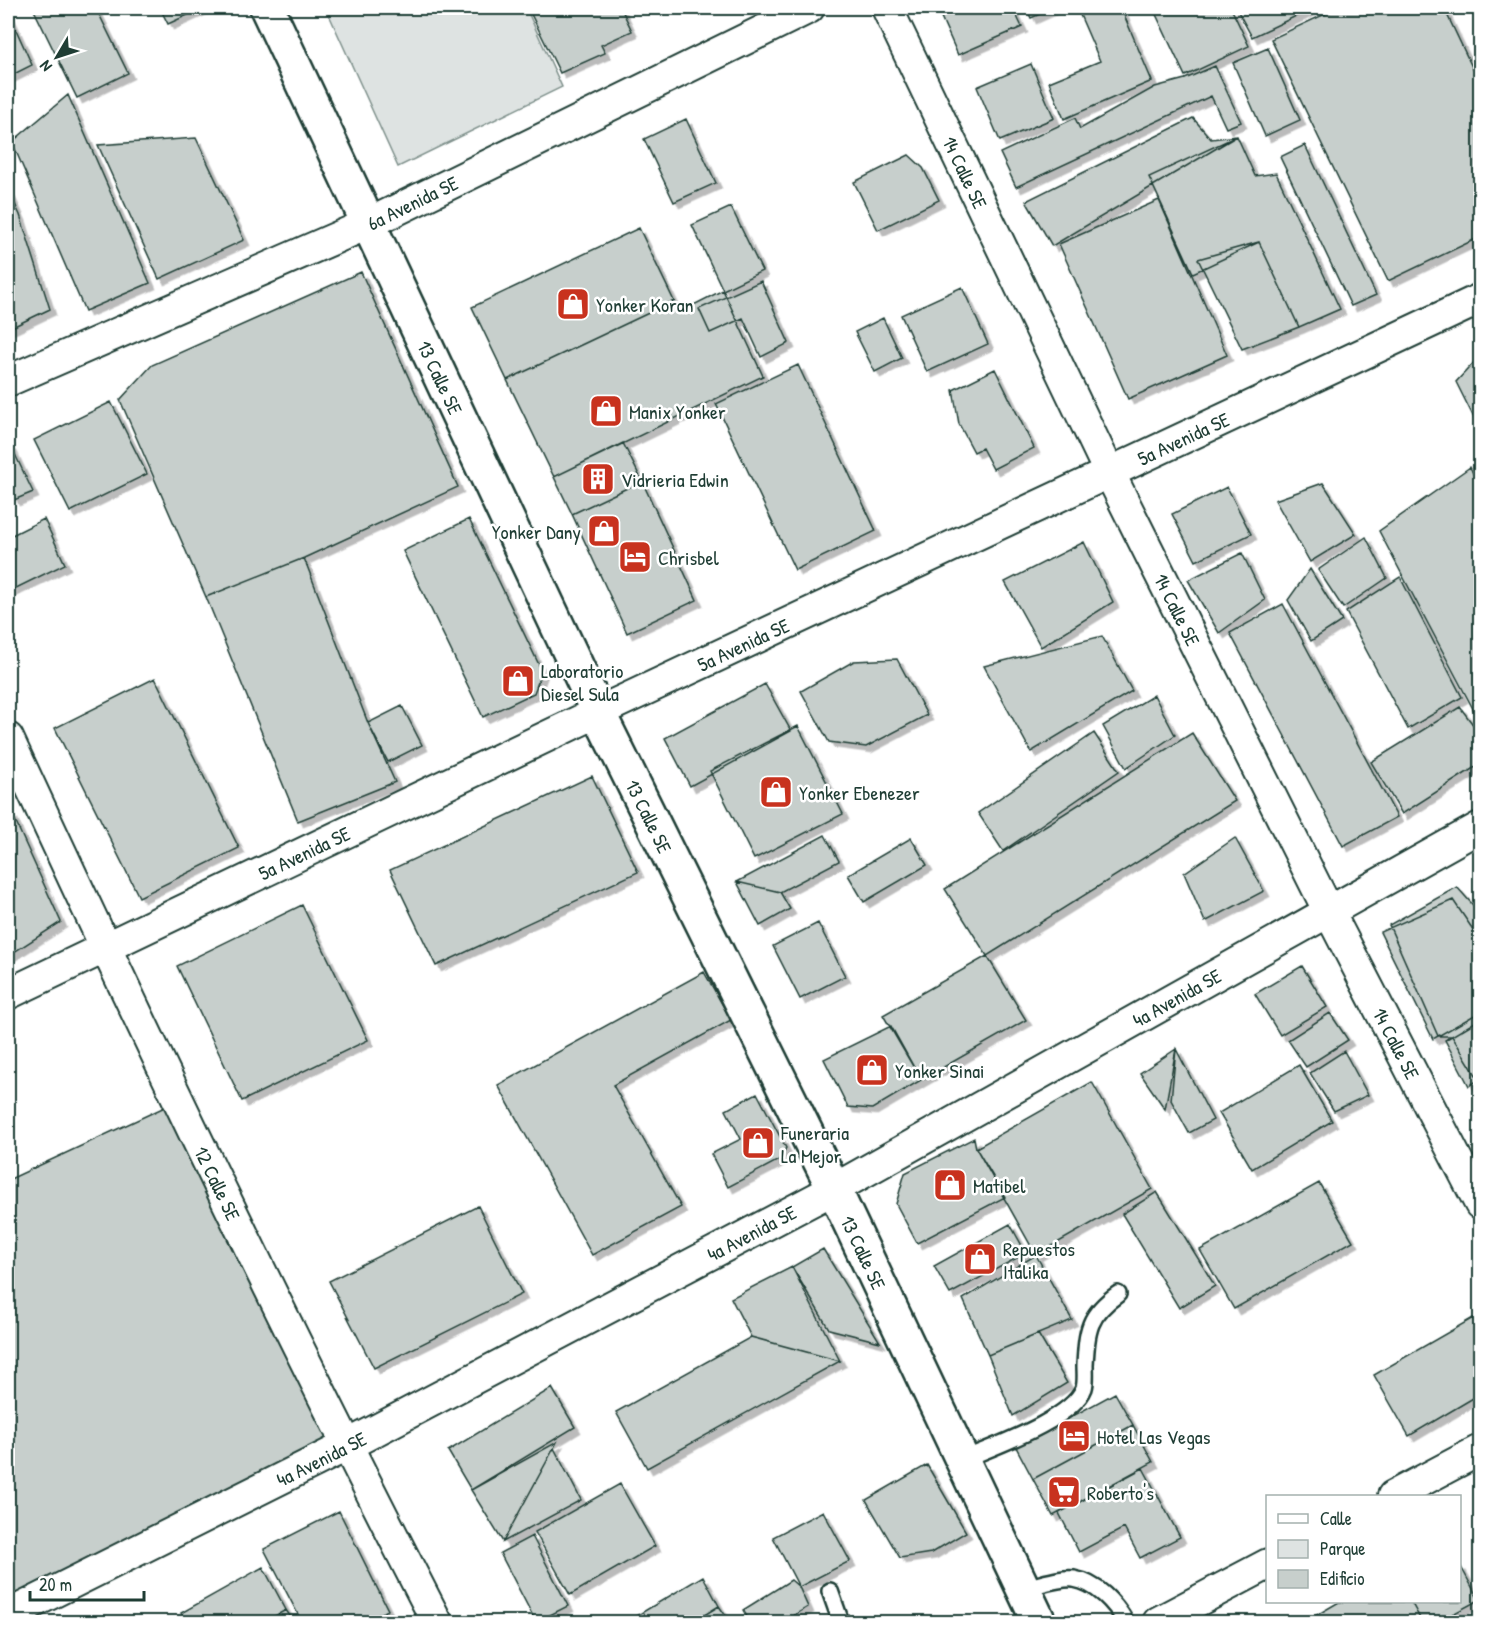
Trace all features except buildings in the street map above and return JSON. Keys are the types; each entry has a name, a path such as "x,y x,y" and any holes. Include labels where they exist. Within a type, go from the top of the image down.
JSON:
{"street":[{"name":"13 Calle SE","path":"267,8 598,712 834,1189 1039,1623"},
{"name":"6a Avenida SE","path":"8,381 370,223 809,8"},
{"name":"14 Calle SE","path":"887,8 1110,474 1328,910 1480,1204"},
{"name":"5a Avenida SE","path":"8,994 598,712 1480,299"},
{"name":"12 Calle SE","path":"8,738 105,948 346,1446 437,1623"},
{"name":"4a Avenida SE","path":"8,1615 346,1446 834,1189 1328,910 1480,827"},
{"path":"1397,1495 1480,1450"},
{"path":"1158,1623 1266,1565"}],"lane":[{"path":"962,1460 1009,1440 1072,1406 1084,1388 1088,1336 1092,1318 1100,1307 1118,1294"},
{"path":"1023,1588 1073,1579 1100,1590 1118,1608 1126,1623"},
{"path":"830,1591 841,1623"}],"green space":[{"path":"326,8 526,8 562,87 398,167"}],"place":[{"name":"Yonker Koran","path":"573,304"},
{"name":"Manix Yonker","path":"606,411"},
{"name":"Vidrieria Edwin","path":"598,479"},
{"name":"Yonker Dany","path":"604,531"},
{"name":"Chrisbel","path":"635,557"},
{"name":"Laboratorio Diesel Sula","path":"518,681"},
{"name":"Yonker Ebenezer","path":"776,792"},
{"name":"Yonker Sinai","path":"872,1070"},
{"name":"Funeraria La Mejor","path":"758,1143"},
{"name":"Matibel","path":"950,1185"},
{"name":"Repuestos Italika","path":"980,1259"},
{"name":"Hotel Las Vegas","path":"1074,1436"},
{"name":"Roberto's","path":"1064,1492"}]}
